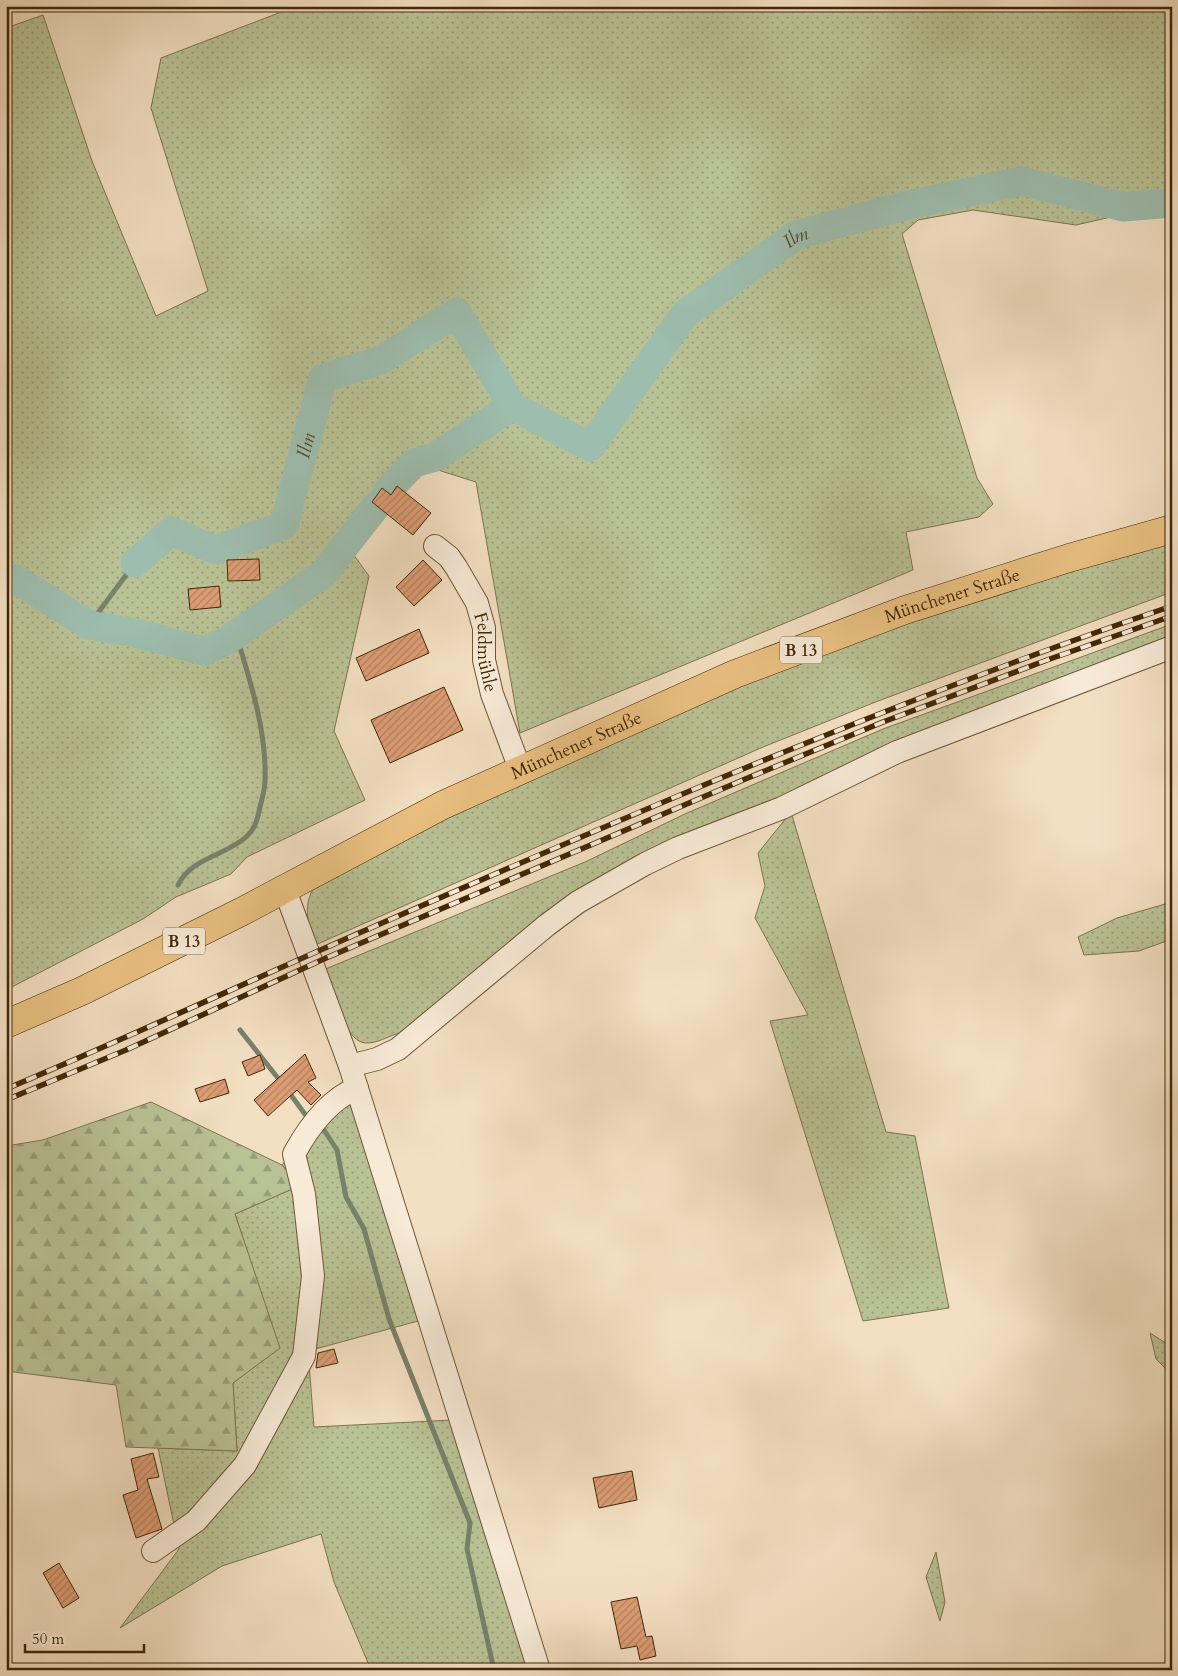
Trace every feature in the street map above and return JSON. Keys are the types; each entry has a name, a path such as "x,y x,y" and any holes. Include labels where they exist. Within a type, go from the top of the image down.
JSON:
{"main road":[{"name":"Münchener Straße","path":"6,1024 82,991 285,890 443,805 735,674 905,610 1069,558 1172,529"}],"street":[{"name":"Feldmühle","path":"435,546 449,557 456,566 477,603 484,628 484,660 492,694 520,769"},
{"path":"350,1066 384,1057 398,1049 547,925 578,902 644,864 782,808 897,752 1172,646"},
{"path":"285,890 350,1066 539,1670"},
{"path":"153,1551 196,1521 246,1465 304,1356 313,1276 304,1194 294,1154 306,1132 336,1100 357,1088"}],"green space":[{"path":"297,6 1172,6 1172,216 1124,214 1076,225 973,210 918,220 902,234 977,478 993,504 979,517 906,532 913,570 520,733 476,482 419,464 348,547 369,576 334,731 365,800 247,857 231,874 176,897 143,919 6,990 6,28 43,15 92,161 156,316 208,291 151,108 161,58"},
{"path":"1172,540 1172,592 878,701 763,747 313,946 307,914 309,899 316,884 420,830 533,780 658,717 931,610"},
{"path":"1172,624 1172,639 649,853 399,1033 378,1041 365,1043 357,1040 344,1024 323,970 585,862 687,813 883,729"},
{"path":"791,812 886,1132 915,1136 949,1308 863,1321 770,1021 808,1015 755,918 765,886 758,853"},
{"path":"1172,902 1172,939 1139,951 1084,955 1078,937 1117,918"},
{"path":"351,1099 418,1321 308,1351 314,1427 453,1420 531,1670 371,1670 334,1582 321,1534 222,1566 120,1628 179,1549 158,1448 237,1451 233,1383 279,1348 235,1214 299,1186 282,1165 333,1105"},
{"path":"151,1102 282,1165 299,1186 235,1214 280,1348 233,1383 237,1451 126,1447 116,1385 6,1371 6,1146 43,1140"},
{"path":"1150,1333 1172,1347 1172,1375 1156,1359"},
{"path":"936,1552 945,1602 940,1621 926,1577"}],"building":[{"path":"397,486 431,513 413,535 372,502 382,488 391,495"},
{"path":"259,559 260,580 228,581 227,560"},
{"path":"423,560 442,580 414,606 396,587"},
{"path":"219,586 221,607 190,610 188,589"},
{"path":"419,629 429,653 366,681 356,658"},
{"path":"444,687 463,730 390,763 371,720"},
{"path":"305,1054 316,1078 308,1082 321,1095 311,1105 297,1090 268,1116 254,1100"},
{"path":"260,1055 265,1069 248,1076 242,1062"},
{"path":"225,1079 229,1093 200,1102 195,1089"},
{"path":"334,1349 338,1363 316,1368 318,1353"},
{"path":"153,1453 159,1477 147,1479 162,1529 136,1538 123,1495 138,1490 131,1459"},
{"path":"632,1471 637,1500 599,1508 593,1478"},
{"path":"59,1563 79,1598 63,1608 43,1573"},
{"path":"637,1597 646,1637 652,1636 656,1656 640,1660 637,1646 621,1649 611,1602"}],"waterway":[{"name":"Ilm","path":"135,563 171,531 216,550 284,525 323,378 381,360 457,312 512,406 590,447 685,314 796,235 908,205 1022,181 1123,207 1172,203"},
{"name":"Ilm","path":"387,491 414,463 435,457 512,406"},
{"name":"Ilm","path":"6,577 15,579 89,625 135,633 204,651 228,640 323,574 376,506"},
{"name":"Ilm","path":"89,625 135,563"},
{"path":"178,885 191,869 238,843 249,834 256,824 263,794 265,763 260,725 252,688 236,634"},
{"path":"240,1030 281,1082"},
{"path":"288,1091 307,1117"},
{"path":"324,1130 337,1150 346,1197 364,1229 389,1319 470,1523 467,1549 494,1670"}],"railway":[{"path":"6,1089 430,902 745,768 957,684 1172,606"},
{"path":"6,1100 126,1050 326,958 743,780 883,722 1047,660 1172,616"}]}
